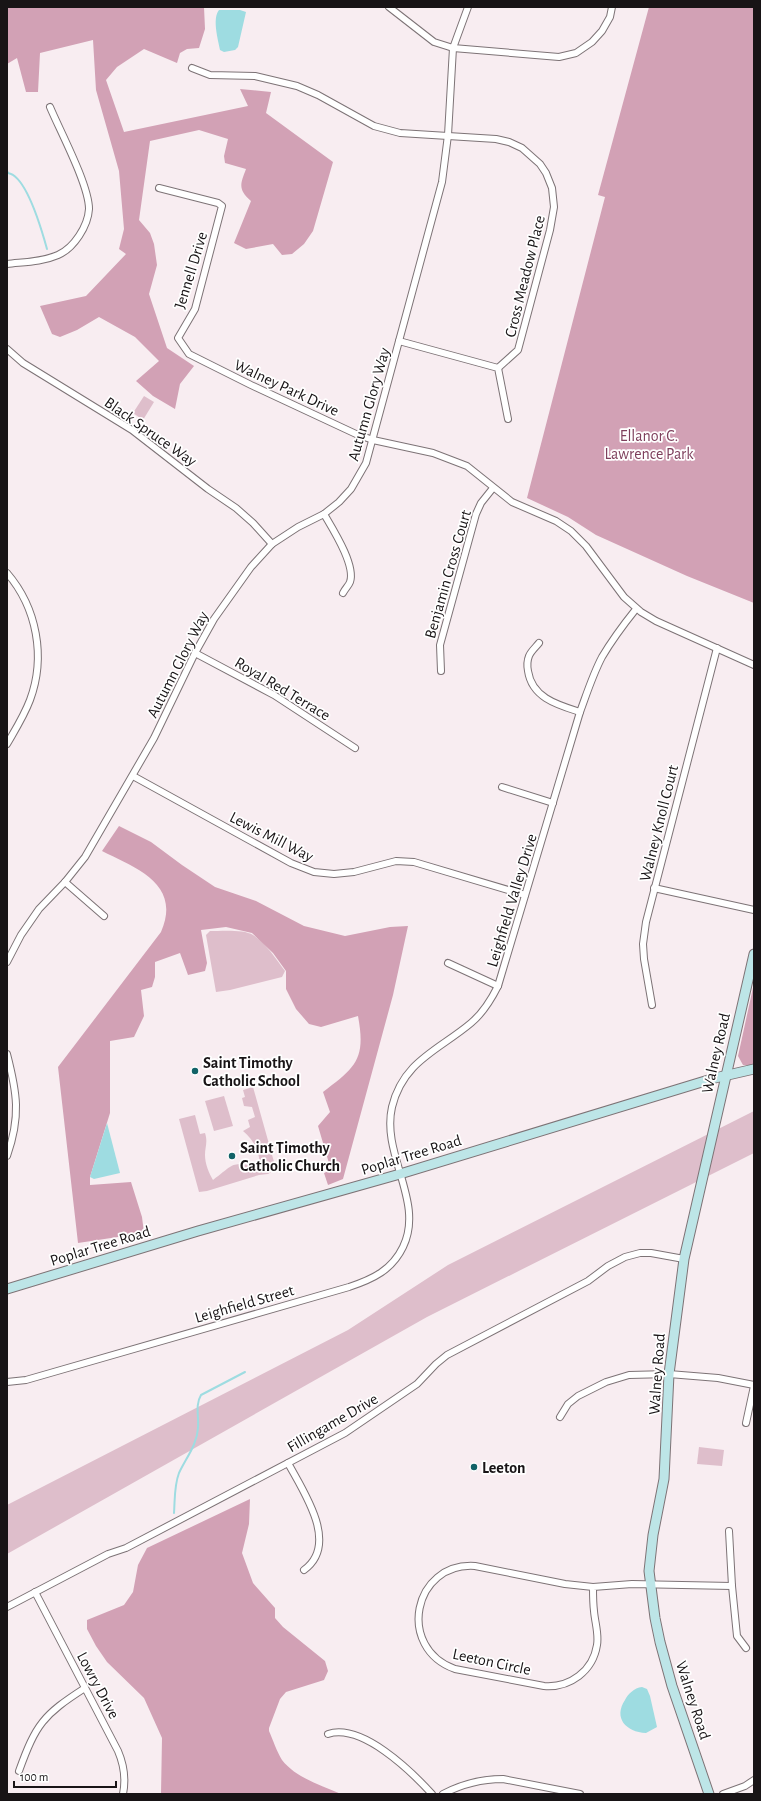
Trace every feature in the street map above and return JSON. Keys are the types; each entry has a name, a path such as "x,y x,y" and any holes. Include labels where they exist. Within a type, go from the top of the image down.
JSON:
{"main road":[{"name":"Walney Road","path":"708,1794 672,1686 655,1618 649,1571 651,1548 666,1463 669,1374 684,1260 754,954"},
{"name":"Poplar Tree Road","path":"7,1289 198,1231 400,1174 726,1075 754,1069"}],"street":[{"path":"389,7 434,42 453,48 559,56 576,53 592,42 602,31 610,17 612,7"},
{"name":"Autumn Glory Way","path":"7,962 20,935 85,857 154,738 195,653 214,619 251,567 272,544 298,527 324,514 340,502 352,490 366,463 442,182 448,135 453,48 468,7"},
{"name":"Cross Meadow Place","path":"192,68 210,75 255,76 297,86 331,101 360,119 400,133 448,135 496,139 510,142 522,148 540,164 546,173 552,188 554,207 550,230 518,350 498,368"},
{"path":"7,264 40,260 59,255 75,243 83,229 89,210 86,191 50,107"},
{"name":"Jennell Drive","path":"158,188 218,203 222,206 195,309 178,338"},
{"name":"Walney Park Drive","path":"178,338 189,354 283,400 373,440 433,453 450,458 467,466 512,502 556,521 571,531 586,546 619,590 636,609 656,621 754,665"},
{"path":"399,341 498,368 508,419"},
{"name":"Black Spruce Way","path":"7,349 23,363 132,430 208,489 236,508 253,523 272,544"},
{"name":"Benjamin Cross Court","path":"441,672 440,645 476,514 481,503 493,488"},
{"path":"324,514 342,544 350,569 351,581 343,593"},
{"path":"7,573 16,584 30,610 36,636 38,659 36,680 30,702 7,744"},
{"name":"Leighfield Valley Drive","path":"400,1174 392,1147 390,1130 392,1109 401,1084 418,1062 457,1034 478,1015 487,1005 498,986 504,971 525,895 590,682 602,657 636,609"},
{"path":"539,643 529,655 528,662 528,673 535,687 551,702 580,712"},
{"name":"Walney Knoll Court","path":"652,1005 643,944 646,922 717,648"},
{"name":"Royal Red Terrace","path":"195,653 274,695 355,748"},
{"name":"Lewis Mill Way","path":"133,776 291,864 314,872 334,874 354,872 396,861 414,862 525,895"},
{"path":"502,787 553,803"},
{"path":"65,882 104,916"},
{"path":"654,888 754,910"},
{"path":"448,963 498,986"},
{"path":"7,1054 15,1084 17,1108 13,1138 7,1156"},
{"name":"Leighfield Street","path":"7,1382 26,1380 370,1280 385,1271 394,1261 402,1250 407,1238 409,1225 408,1207 400,1174"},
{"name":"Fillingame Drive","path":"7,1607 108,1554 126,1548 361,1423 417,1384 447,1355 588,1281 617,1261 632,1255 651,1253 684,1260"},
{"path":"560,1417 573,1399 606,1382 629,1375 669,1374 718,1378 754,1386 746,1423"},
{"path":"288,1463 314,1512 318,1526 319,1543 317,1554 314,1560 304,1570"},
{"path":"729,1531 737,1636 746,1648"},
{"name":"Leeton Circle","path":"593,1587 597,1636 595,1652 584,1672 572,1681 558,1686 544,1686 455,1670 446,1666 430,1654 422,1640 418,1623 420,1605 429,1586 442,1574 457,1567 474,1566 565,1584 593,1587 650,1584 732,1586"},
{"name":"Lowry Drive","path":"35,1592 121,1757 125,1776 123,1794"},
{"path":"19,1771 29,1743 41,1723 58,1706 85,1688"},
{"path":"328,1734 347,1732 367,1741 396,1760 414,1775 432,1794"},
{"path":"443,1794 465,1784 490,1779 580,1794"},
{"path":"722,1794 745,1786 754,1780"}],"shaded area":[{"path":"144,396 154,402 143,420 133,413"},
{"path":"210,931 238,931 249,933 258,938 285,971 282,977 216,992 206,935"},
{"path":"253,1087 276,1169 268,1174 259,1175 207,1191 199,1192 179,1119 195,1115 200,1134 205,1133 206,1162 213,1180 234,1165 238,1164 260,1167 256,1147 243,1131 250,1127 248,1120 255,1117 252,1107 244,1106 242,1098 245,1097 243,1090"},
{"path":"224,1096 233,1126 214,1131 205,1101"},
{"path":"754,1111 754,1153 427,1317 7,1554 7,1505 348,1330 448,1265"},
{"path":"699,1447 724,1450 722,1466 697,1464"}],"green space":[{"path":"7,7 204,7 205,29 199,48 187,49 180,53 177,63 144,49 117,67 106,80 124,132 248,106 240,89 271,92 266,113 333,162 313,231 304,244 292,254 282,255 273,244 246,249 234,243 251,201 242,190 241,186 246,169 225,163 224,156 228,139 199,130 150,141 139,220 150,233 154,244 157,265 149,294 167,348 194,366 180,384 175,409 153,396 136,381 159,361 135,337 99,317 77,330 60,337 52,334 40,306 86,296 126,254 119,249 124,229 119,171 96,90 93,40 40,53 38,92 26,92 17,58 7,64"},
{"name":"Ellanor C. Lawrence Park","path":"649,7 754,7 754,603 687,576 596,535 568,517 527,498 605,197 598,195"},
{"path":"119,826 151,842 215,887 256,901 304,926 345,936 390,927 408,926 393,995 343,1179 328,1185 324,1173 331,1170 318,1126 330,1112 323,1092 344,1076 356,1061 361,1042 358,1016 321,1027 309,1024 296,1009 286,989 286,971 273,953 252,933 226,927 201,930 207,963 205,971 188,975 180,953 155,962 155,977 152,987 141,990 144,1016 134,1037 110,1041 110,1113 90,1177 90,1185 131,1182 142,1217 144,1233 78,1243 58,1067 161,932 166,915 165,901 161,890 152,880 129,864 102,851"},
{"path":"754,983 754,1065 743,1065 738,1056"},
{"path":"250,1499 249,1524 242,1553 253,1583 275,1608 275,1618 283,1627 325,1661 328,1671 324,1680 286,1692 280,1699 269,1731 280,1757 294,1772 341,1794 161,1794 162,1738 144,1698 107,1662 87,1629 87,1620 124,1605 133,1592 138,1565 147,1548"}],"water":[{"path":"219,10 240,10 246,12 238,47 235,50 224,52 220,50 216,24 216,18"},
{"path":"107,1123 120,1173 94,1179 90,1177"},
{"path":"642,1687 647,1689 650,1696 657,1727 646,1733 627,1727 621,1718 620,1713 628,1696 634,1690"}],"waterway":[{"path":"7,171 15,176 33,205 47,249"},
{"path":"174,1513 177,1478 196,1440 198,1407 201,1395 245,1372"}],"place":[{"name":"Saint Timothy Catholic School","path":"195,1071"},
{"name":"Saint Timothy Catholic Church","path":"232,1156"},
{"name":"Leeton","path":"474,1467"}]}
